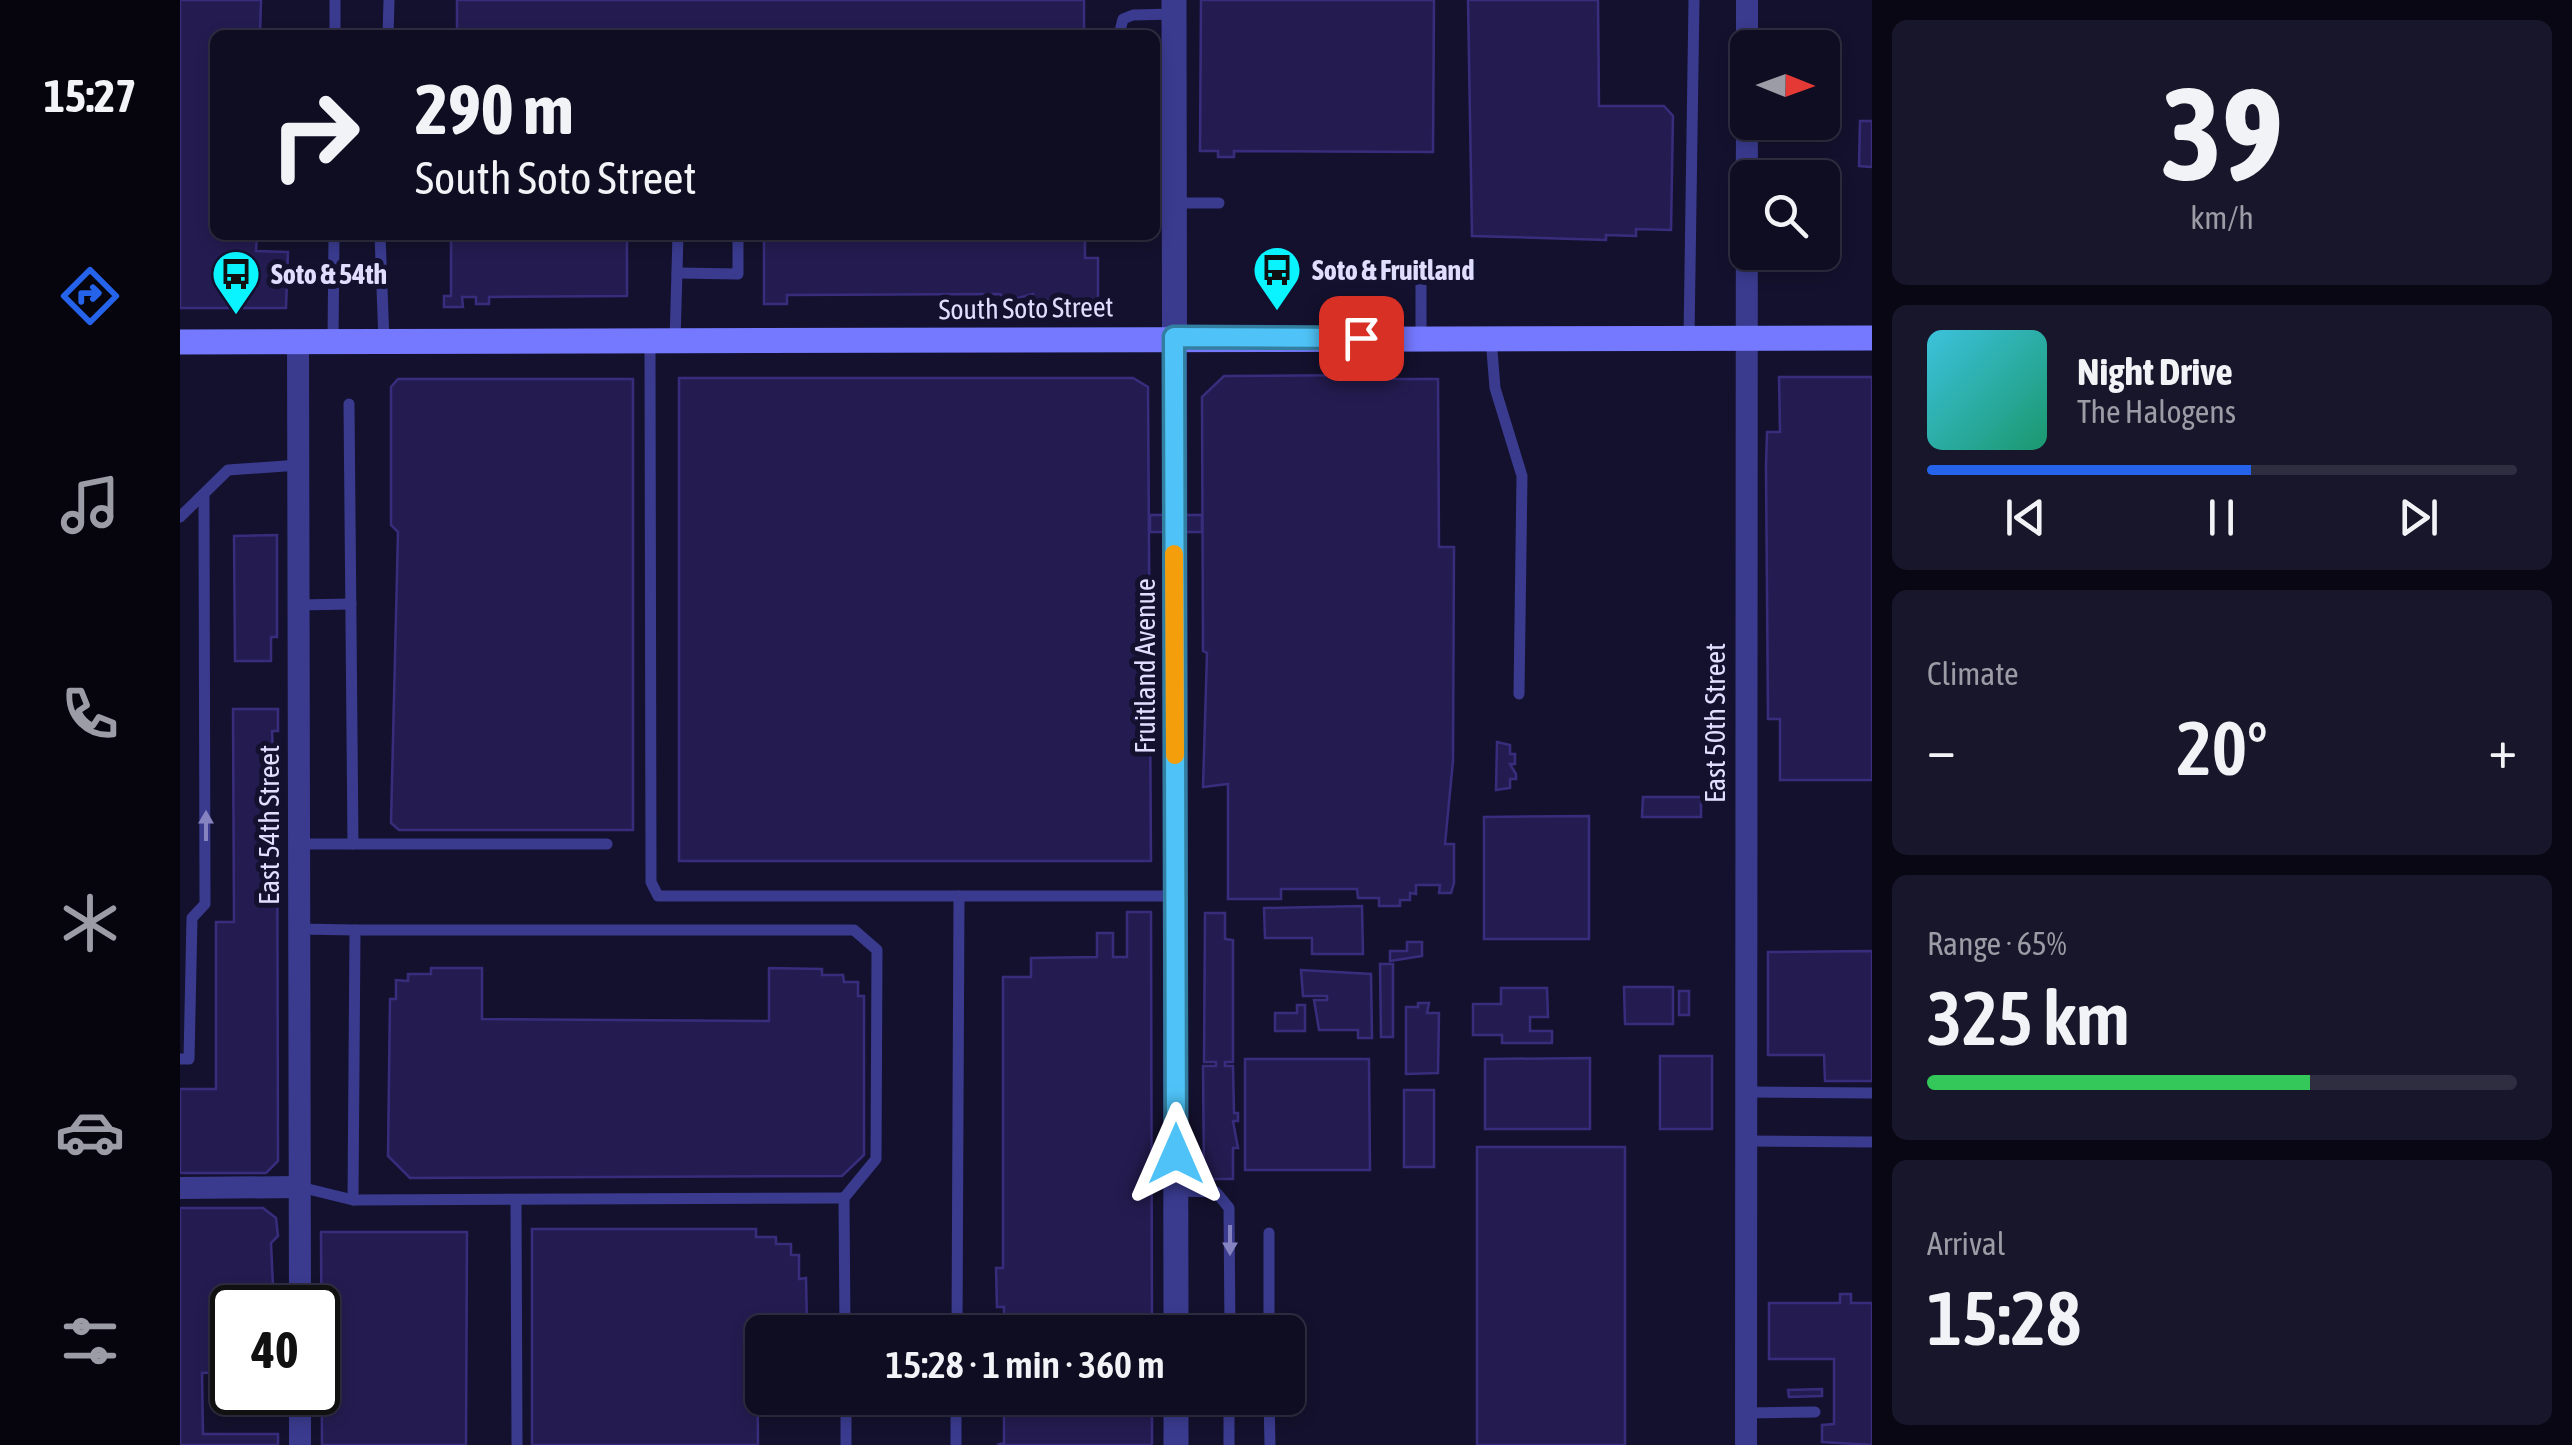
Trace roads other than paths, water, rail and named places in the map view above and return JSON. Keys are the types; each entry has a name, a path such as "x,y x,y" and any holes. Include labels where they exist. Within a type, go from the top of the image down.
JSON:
{"main road":[{"name":"South Soto Street","path":"180,342 1872,338"}],"street":[{"name":"East 50th Street","path":"1746,1445 1747,0"},
{"name":"Fruitland Avenue","path":"1174,7 1164,114 1174,337 1176,1315"},
{"name":"East 54th Street","path":"298,342 300,1285"},
{"path":"180,1188 300,1187"},
{"path":"300,1415 300,1445"},
{"path":"1176,1415 1176,1445"}],"lane":[{"path":"335,0 335,30"},
{"path":"388,30 389,0"},
{"path":"1689,338 1694,0"},
{"path":"1121,30 1124,20 1133,15 1174,7"},
{"path":"1168,207 1219,203"},
{"path":"334,240 334,342"},
{"path":"380,240 384,342"},
{"path":"678,240 677,273 663,342 652,882 658,896 1175,896"},
{"path":"677,273 738,274 738,240"},
{"path":"1421,338 1422,281"},
{"path":"1491,338 1495,388 1522,476 1519,694"},
{"path":"349,404 353,844"},
{"path":"180,518 228,470 299,465"},
{"path":"180,1059 189,1059 192,918 206,904 204,497"},
{"path":"299,605 350,604"},
{"path":"299,844 607,844"},
{"path":"957,1315 958,896"},
{"path":"299,929 854,930 877,950 876,1160 844,1198 845,1315"},
{"path":"353,1200 355,930"},
{"path":"1746,1092 1872,1092"},
{"path":"1746,1141 1872,1142"},
{"path":"300,1187 353,1200 844,1198"},
{"path":"1176,1192 1216,1192 1229,1208 1230,1315"},
{"path":"516,1202 517,1445"},
{"path":"1269,1233 1269,1315"},
{"path":"1746,1413 1815,1412"},
{"path":"846,1415 846,1445"},
{"path":"956,1415 956,1445"},
{"path":"1229,1445 1230,1415"},
{"path":"1270,1415 1270,1445"}],"place":[{"name":"Soto & Fruitland","path":"1277,312"},
{"name":"Soto & 54th","path":"236,316"}]}
